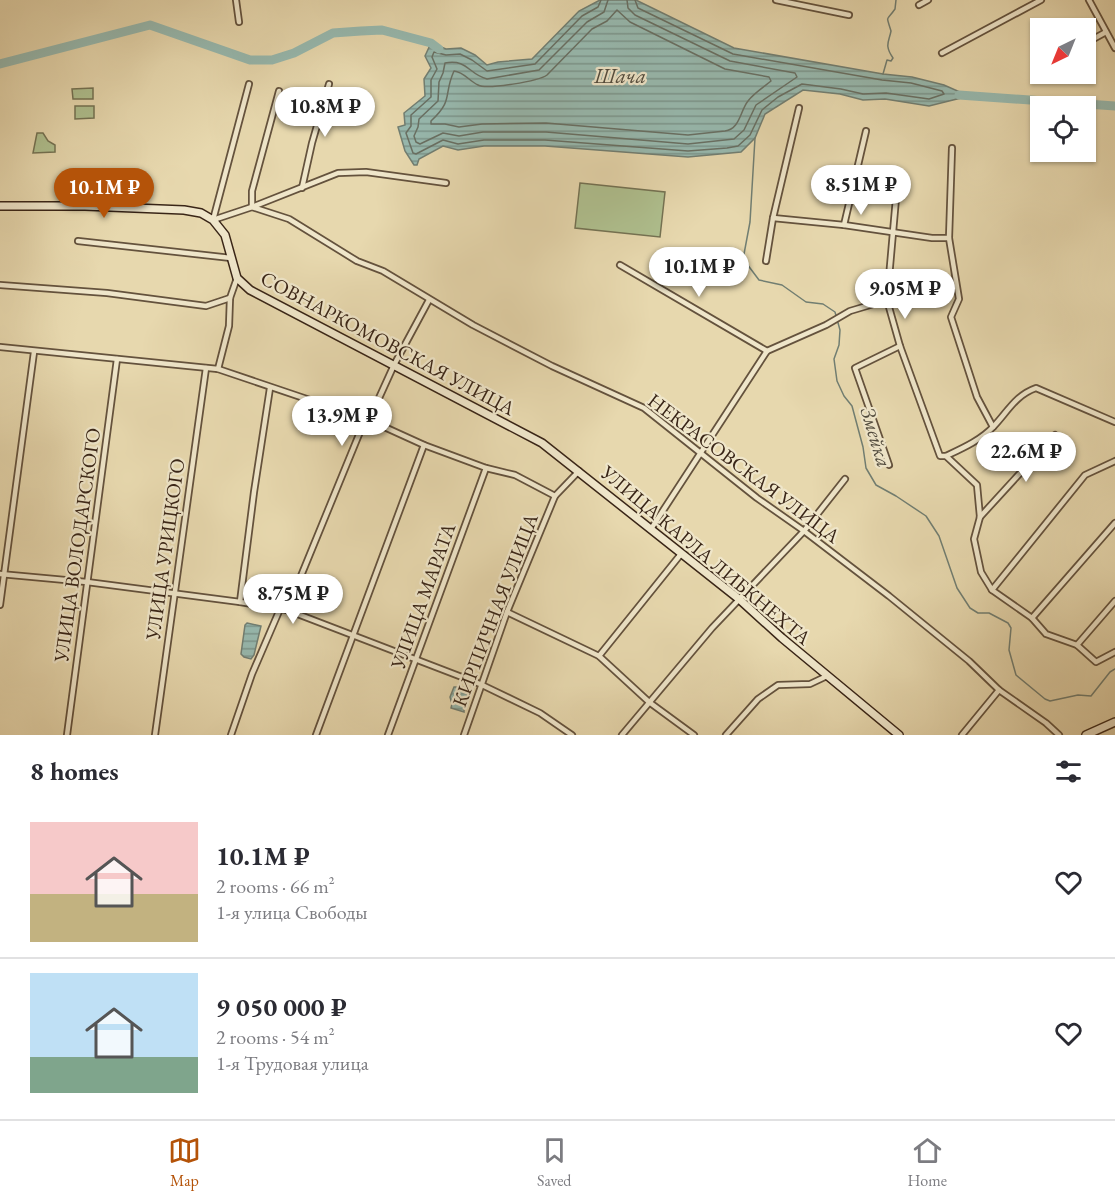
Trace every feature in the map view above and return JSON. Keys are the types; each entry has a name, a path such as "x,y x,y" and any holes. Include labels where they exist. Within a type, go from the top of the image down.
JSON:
{"street":[{"path":"236,0 239,22"},
{"path":"776,0 849,15"},
{"path":"920,5 928,0"},
{"path":"942,53 1041,0"},
{"path":"1089,0 1115,48"},
{"path":"1096,38 1106,32"},
{"path":"213,220 249,84"},
{"path":"302,188 329,84"},
{"path":"252,207 252,191 279,92"},
{"path":"765,261 799,108"},
{"path":"844,225 866,131"},
{"path":"952,148 949,238 958,299 951,317 977,397 993,427"},
{"path":"0,206 86,206 184,210 201,213 213,220 339,173 366,172 446,183"},
{"path":"897,187 887,300 900,346 940,456 946,456 971,444 993,427 1015,400 1036,388 1115,422"},
{"name":"НЕКРАСОВСКАЯ УЛИЦА","path":"252,207 289,219 357,261 382,271 429,300 552,366 644,408 969,661 999,690 1047,723 1059,735"},
{"path":"773,218 844,225 932,238 949,238"},
{"name":"СОВНАРКОМОВСКАЯ УЛИЦА","path":"213,220 225,235 237,278 250,290 542,443 579,471"},
{"path":"78,241 231,258"},
{"path":"620,265 767,351"},
{"path":"218,369 229,326 230,298 237,278"},
{"path":"0,285 107,293 206,306 230,298"},
{"path":"287,610 360,432 369,420 394,365 429,300"},
{"path":"651,529 767,351 826,325 847,312 887,300"},
{"path":"889,465 855,368 900,346"},
{"path":"0,347 218,369 369,420 424,445 486,468 514,475 555,496"},
{"path":"0,605 2,575 34,352"},
{"name":"УЛИЦА ВОЛОДАРСКОГО","path":"67,735 117,359"},
{"name":"УЛИЦА УРИЦКОГО","path":"155,735 206,368"},
{"path":"240,602 270,388"},
{"path":"980,517 1055,435"},
{"path":"316,735 424,445"},
{"path":"946,456 977,485 980,517 974,539 981,572 993,590 1032,618 1046,634 1077,645 1096,662 1115,652"},
{"path":"993,590 1085,475 1115,461"},
{"name":"УЛИЦА МАРАТА","path":"388,735 486,468"},
{"name":"УЛИЦА КАРЛА ЛИБКНЕХТА","path":"555,496 579,471 739,599 899,735"},
{"path":"622,735 739,599 804,531 845,480"},
{"name":"КИРПИЧНАЯ УЛИЦА","path":"464,735 507,612 555,496"},
{"path":"1032,618 1115,523"},
{"path":"599,656 681,554"},
{"path":"2,575 87,582 287,610 480,684 540,713 572,735"},
{"path":"1077,645 1115,601"},
{"path":"231,735 252,674 280,609"},
{"path":"507,612 599,656 649,702 694,735"},
{"path":"726,735 758,699 778,685 810,684 827,676"},
{"path":"962,735 999,690"},
{"path":"1086,735 1115,722"}],"green space":[{"path":"93,88 93,99 73,99 72,89"},
{"path":"75,106 94,106 94,118 75,119"},
{"path":"37,133 43,133 48,141 55,145 55,152 33,153"},
{"path":"580,183 665,192 660,237 575,228"}],"water":[{"name":"Шача","path":"600,0 636,0 734,48 912,77 944,85 969,96 929,106 885,99 863,100 840,94 803,90 765,114 755,138 741,152 688,157 545,146 484,146 458,150 443,146 419,159 417,165 414,165 405,151 398,127 405,125 404,113 425,96 424,79 431,68 425,56 431,43 446,49 461,48 475,55 487,65 532,59 579,11"},
{"path":"247,623 261,626 251,659 241,654"},
{"path":"454,687 465,687 469,691 464,703 464,712 451,708 450,697"}],"waterway":[{"path":"883,74 887,60 891,61 893,58 888,47 891,31 888,18 895,9 896,0"},
{"name":"Шача","path":"0,64 150,25 250,60 272,60 294,53 333,33 361,31 382,30 431,43 439,49"},
{"name":"Шача","path":"959,95 1115,106"},
{"name":"Змейка","path":"755,138 750,222 744,254 747,264 759,280 782,285 806,302 823,304 835,312 840,330 839,345 834,359 837,381 852,406 866,468 876,485 926,516 939,536 957,588 970,608 978,613 989,613 1008,623 1011,628 1009,650 1016,675 1045,699 1050,701 1078,695 1091,696 1115,669"}]}
